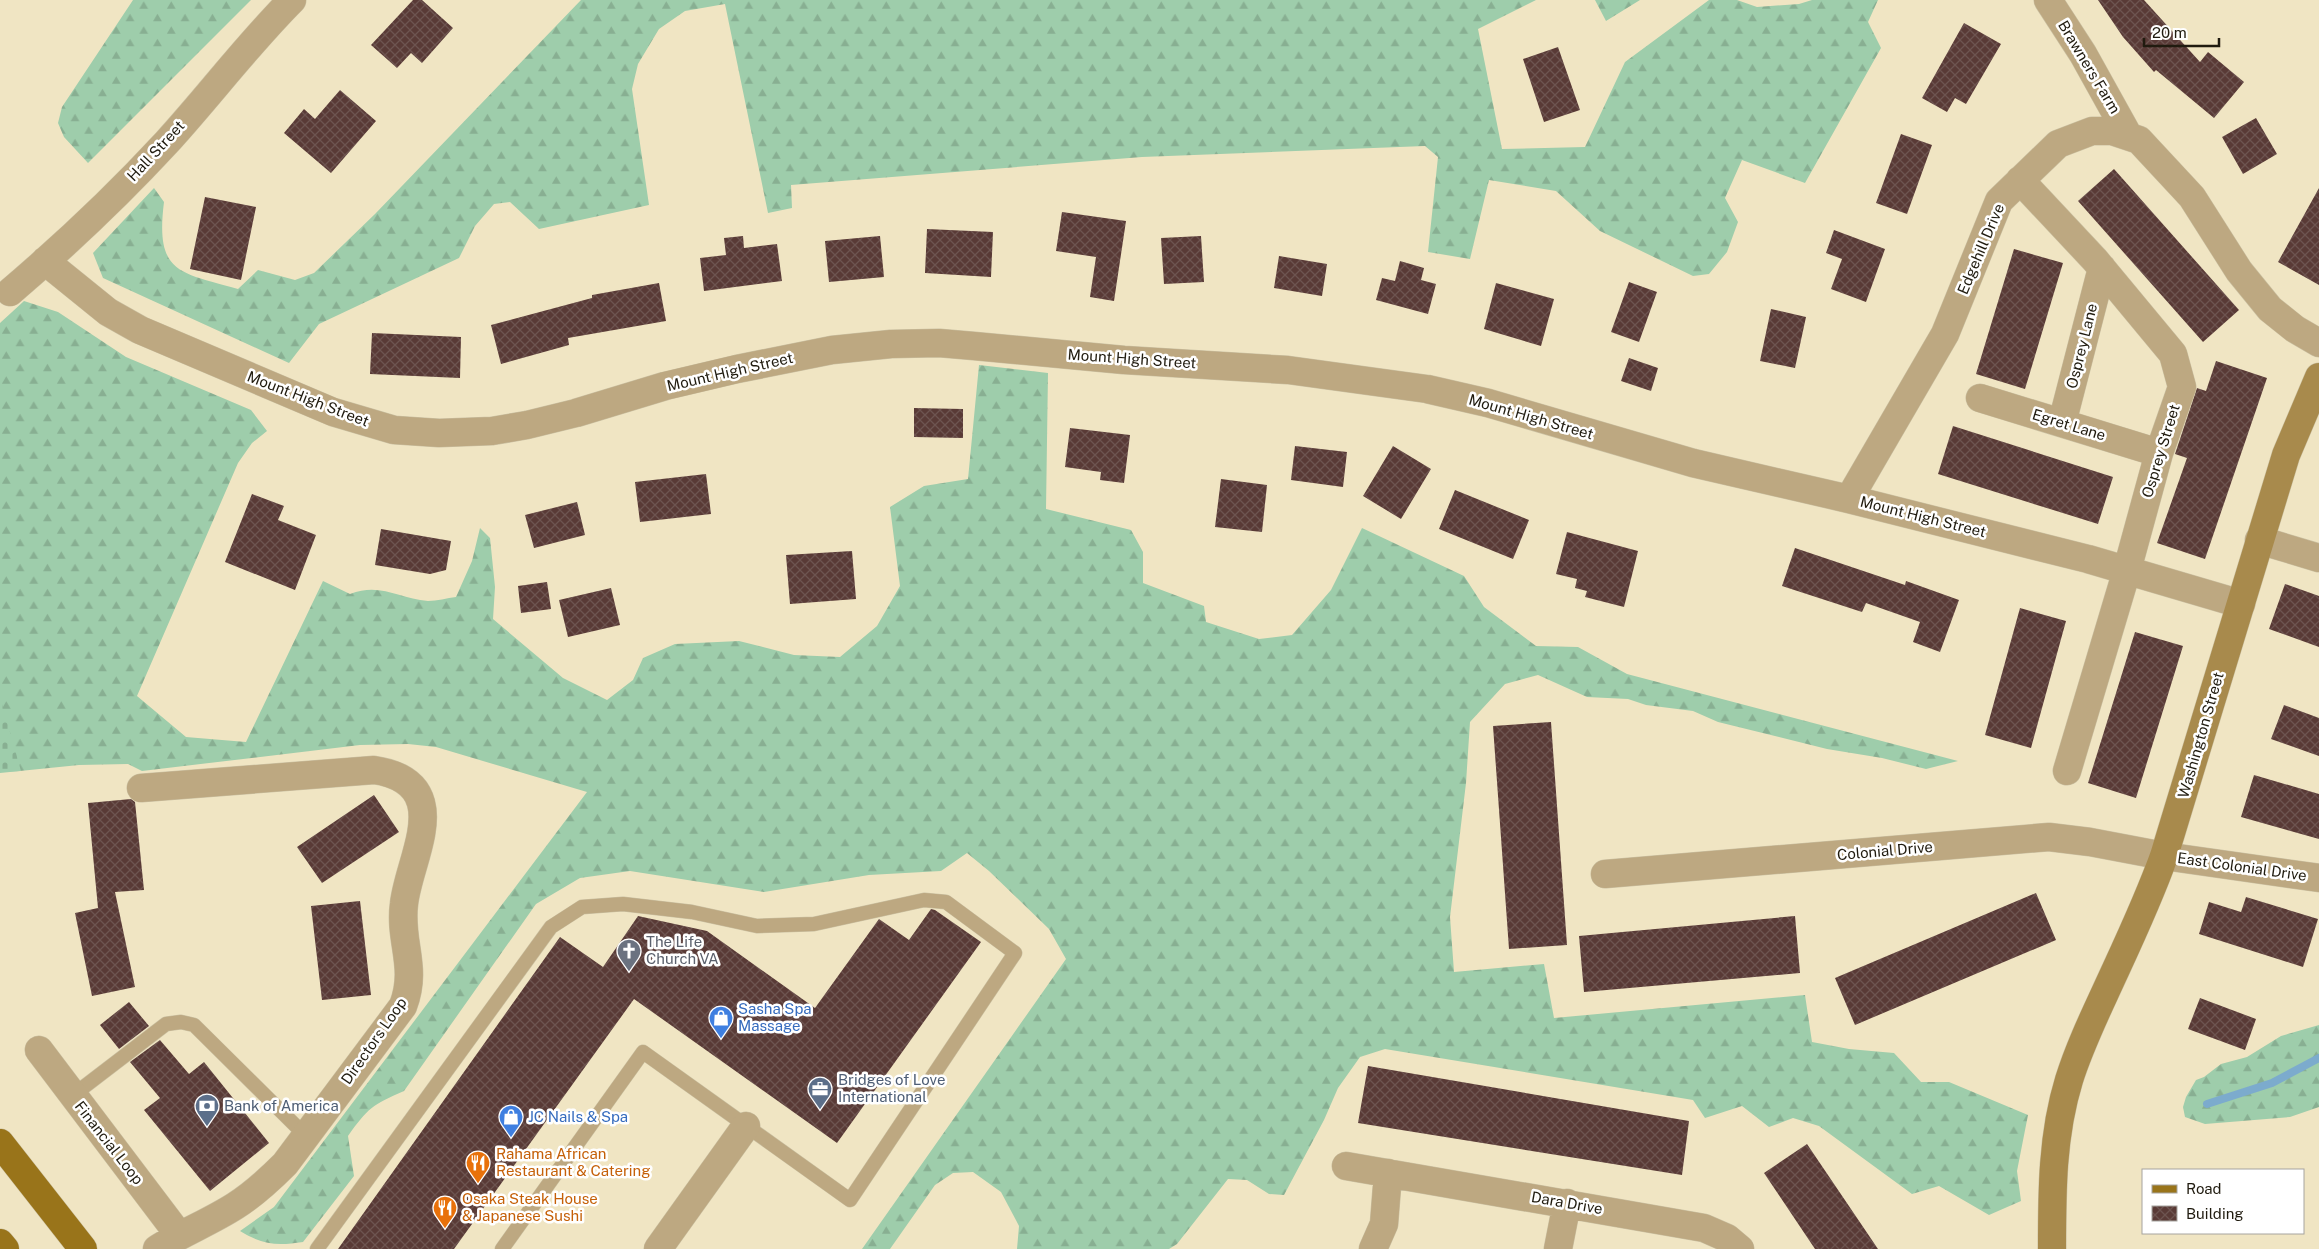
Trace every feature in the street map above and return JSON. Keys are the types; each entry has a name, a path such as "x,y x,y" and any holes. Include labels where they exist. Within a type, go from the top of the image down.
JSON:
{"main road":[{"path":"0,1143 83,1249"},
{"path":"0,1243 5,1249"}],"street":[{"name":"Hall Street","path":"10,292 79,232 167,142 261,30 292,0"},
{"name":"Brawners Farm","path":"2048,0 2083,54 2128,135"},
{"name":"Edgehill Drive","path":"1849,499 1945,334 2000,201 2058,144 2092,131 2112,131 2140,140 2192,197 2239,271 2270,310 2286,323 2319,343"},
{"name":"Osprey Street","path":"2020,180 2102,268 2173,354 2182,387 2159,453 2127,570 2067,771"},
{"name":"Mount High Street","path":"46,261 108,312 149,334 333,412 394,430 417,433 492,431 527,425 576,413 665,386 832,350 891,344 939,344 1124,360 1288,370 1427,389 1488,403 1693,463 1849,499 2127,570 2241,604"},
{"name":"Osprey Lane","path":"2062,423 2102,268"},
{"name":"Washington Street","path":"2052,1249 2052,1173 2058,1126 2067,1088 2082,1044 2151,892 2164,856 2286,455 2319,376"},
{"name":"Egret Lane","path":"1980,398 2159,453"},
{"path":"2259,540 2319,558"},
{"name":"Directors Loop","path":"141,788 374,770 394,773 410,784 421,802 423,818 403,906 403,932 410,973 408,992 403,1006 285,1164 265,1184 235,1206 175,1244"},
{"name":"Colonial Drive","path":"1605,874 2049,837 2090,842 2164,856"},
{"name":"East Colonial Drive","path":"2164,856 2319,878"},
{"name":"Financial Loop","path":"39,1050 175,1244"},
{"path":"658,1249 746,1126"},
{"name":"Dara Drive","path":"1346,1166 1704,1228 1727,1238 1740,1249"},
{"path":"1373,1249 1384,1224 1388,1173"},
{"path":"1558,1249 1567,1203"}],"lane":[{"path":"316,1249 551,927 582,907 631,905 692,912 757,926 814,924 924,900 946,902 1015,953 850,1200 643,1052 502,1249"},
{"path":"72,1096 166,1024 181,1022 194,1025 306,1136"}],"green space":[{"path":"133,0 251,0 88,163 64,137 58,123 62,107"},
{"path":"581,0 1536,0 1478,29 1502,149 1585,147 1625,62 1709,0 1737,0 1757,7 1799,4 1812,0 1878,0 1868,22 1881,48 1805,183 1742,160 1725,198 1738,222 1727,252 1709,274 1693,276 1600,231 1556,191 1489,180 1470,259 1428,252 1438,157 1425,146 1142,157 791,185 792,208 768,213 725,4 685,11 659,29 638,64 632,89 649,205 539,229 510,202 494,204 475,226 459,258 319,324 289,363 103,278 93,253 154,188 164,202 163,244 168,257 186,273 238,289 258,270 295,280 314,273 375,214"},
{"path":"1595,0 1640,0 1606,21"},
{"path":"24,301 58,312 126,357 251,410 267,431 252,443 238,463 137,696 186,737 246,742 323,581 350,594 361,591 381,590 428,601 456,597 472,561 480,528 490,538 495,587 493,619 563,678 607,700 633,680 643,658 675,644 739,641 794,655 840,657 877,626 900,586 890,507 924,486 968,479 979,365 1048,373 1046,509 1131,530 1143,552 1143,583 1204,606 1206,622 1259,639 1292,635 1331,590 1362,528 1464,576 1484,607 1536,646 1578,647 1627,674 1958,761 1926,769 1882,758 1827,749 1718,722 1693,711 1646,705 1628,699 1587,697 1538,675 1505,684 1470,722 1466,783 1450,917 1454,972 1544,964 1554,1018 1805,995 1812,1042 1849,1049 1894,1053 1921,1082 1949,1082 2028,1115 2017,1171 2021,1201 1989,1215 1939,1186 1912,1194 1819,1126 1793,1118 1769,1127 1742,1106 1705,1118 1693,1100 1385,1049 1360,1057 1338,1088 1324,1120 1284,1195 1269,1194 1247,1180 1228,1179 1177,1244 1169,1249 1017,1249 1019,1226 1001,1192 973,1172 953,1173 935,1185 890,1249 862,1249 1066,959 1049,929 989,871 967,853 941,871 869,875 764,892 630,871 580,878 536,904 404,1091 372,1108 348,1136 354,1176 303,1242 278,1244 256,1239 240,1231 274,1207 587,792 436,747 408,744 360,745 142,771 128,764 79,765 0,773 0,323"},
{"path":"0,697 21,771 0,772"},
{"path":"2319,1025 2319,1107 2290,1117 2205,1124 2185,1117 2183,1107 2186,1097 2196,1080 2204,1077 2221,1064 2247,1057 2281,1036"}],"building":[{"path":"413,0 422,0 453,28 422,63 411,53 397,68 371,45"},
{"path":"2098,0 2144,0 2200,62 2208,52 2244,82 2214,118 2156,70 2154,72 2123,37"},
{"path":"1964,23 2001,44 1966,104 1955,98 1947,112 1922,98"},
{"path":"1558,47 1580,110 1544,122 1523,59"},
{"path":"340,90 376,121 331,173 284,133 304,109 315,119"},
{"path":"2256,118 2277,154 2243,174 2222,137"},
{"path":"1901,134 1932,145 1907,214 1876,203"},
{"path":"2114,169 2239,310 2203,342 2078,201"},
{"path":"2319,188 2319,285 2278,262"},
{"path":"205,197 256,207 241,280 190,269"},
{"path":"1062,212 1126,221 1114,301 1090,297 1096,257 1056,251"},
{"path":"927,229 993,232 991,277 925,273"},
{"path":"1834,230 1885,249 1866,302 1831,289 1842,259 1826,253"},
{"path":"743,236 744,248 777,244 782,281 704,291 700,258 726,255 724,238"},
{"path":"880,236 884,277 829,282 825,241"},
{"path":"1201,236 1204,282 1164,284 1161,238"},
{"path":"2014,249 2063,263 2025,389 1976,374"},
{"path":"1279,256 1327,264 1322,296 1274,288"},
{"path":"1400,261 1424,268 1421,280 1436,284 1428,314 1376,300 1382,278 1395,281"},
{"path":"1629,282 1657,292 1639,342 1611,332"},
{"path":"659,283 666,321 568,338 569,345 501,364 491,325 592,298 592,295"},
{"path":"1496,283 1554,299 1541,346 1484,329"},
{"path":"1771,309 1806,317 1795,368 1760,361"},
{"path":"372,333 461,337 460,378 370,374"},
{"path":"1629,358 1658,368 1651,391 1621,381"},
{"path":"2216,361 2267,378 2205,559 2157,543 2187,458 2175,454 2197,388 2206,391"},
{"path":"914,408 963,409 963,438 914,437"},
{"path":"1953,426 2113,477 2098,524 1938,474"},
{"path":"1070,428 1130,435 1124,483 1100,480 1101,472 1065,467"},
{"path":"1295,446 1347,452 1343,487 1291,480"},
{"path":"1393,446 1431,469 1401,519 1363,496"},
{"path":"706,474 711,514 640,522 635,482"},
{"path":"1221,479 1267,485 1262,532 1215,527"},
{"path":"1455,490 1529,520 1513,559 1439,529"},
{"path":"252,494 284,506 278,520 316,535 295,590 225,562"},
{"path":"577,502 585,535 534,548 525,515"},
{"path":"381,529 451,541 446,570 430,574 375,565"},
{"path":"1567,532 1638,551 1624,607 1585,597 1587,591 1575,588 1577,579 1556,574"},
{"path":"1795,548 1905,585 1906,581 1959,600 1940,652 1913,642 1920,622 1866,603 1862,612 1782,586"},
{"path":"852,551 856,599 790,604 786,555"},
{"path":"547,582 551,609 521,613 518,586"},
{"path":"2285,584 2319,596 2319,647 2269,629"},
{"path":"611,588 620,625 568,637 559,600"},
{"path":"2020,608 2066,621 2031,748 1985,735"},
{"path":"2135,632 2183,646 2136,798 2088,783"},
{"path":"2284,705 2319,718 2319,756 2271,739"},
{"path":"1551,722 1567,945 1509,949 1493,726"},
{"path":"2254,775 2319,794 2319,839 2241,817"},
{"path":"374,795 399,832 322,883 297,847"},
{"path":"131,799 135,802 144,890 115,892 135,987 92,996 75,913 98,908 88,803"},
{"path":"2036,893 2056,940 1855,1025 1835,978"},
{"path":"2246,897 2318,919 2303,967 2199,934 2209,902 2241,912"},
{"path":"360,901 371,995 322,1000 311,906"},
{"path":"931,909 981,942 837,1143 634,999 454,1249 338,1249 560,937 603,967 638,916 707,931 815,1008 879,919 909,940"},
{"path":"1795,916 1800,973 1584,992 1579,936"},
{"path":"2200,998 2256,1019 2245,1050 2188,1029"},
{"path":"129,1002 149,1026 119,1049 100,1025"},
{"name":"Bank of America","path":"160,1040 189,1074 204,1062 269,1143 210,1191 144,1110 160,1098 130,1062"},
{"path":"1368,1066 1689,1121 1682,1175 1358,1123"},
{"path":"1807,1144 1878,1249 1815,1249 1764,1173"}],"waterway":[{"path":"2207,1104 2272,1083 2319,1058"}],"place":[{"name":"The Life Church VA","path":"629,972"},
{"name":"Sasha Spa Massage","path":"721,1039"},
{"name":"Bridges of Love International","path":"820,1110"},
{"name":"Bank of America","path":"207,1127"},
{"name":"JC Nails & Spa","path":"511,1138"},
{"name":"Rahama African Restaurant & Catering","path":"478,1184"},
{"name":"Osaka Steak House & Japanese Sushi","path":"445,1229"}]}
